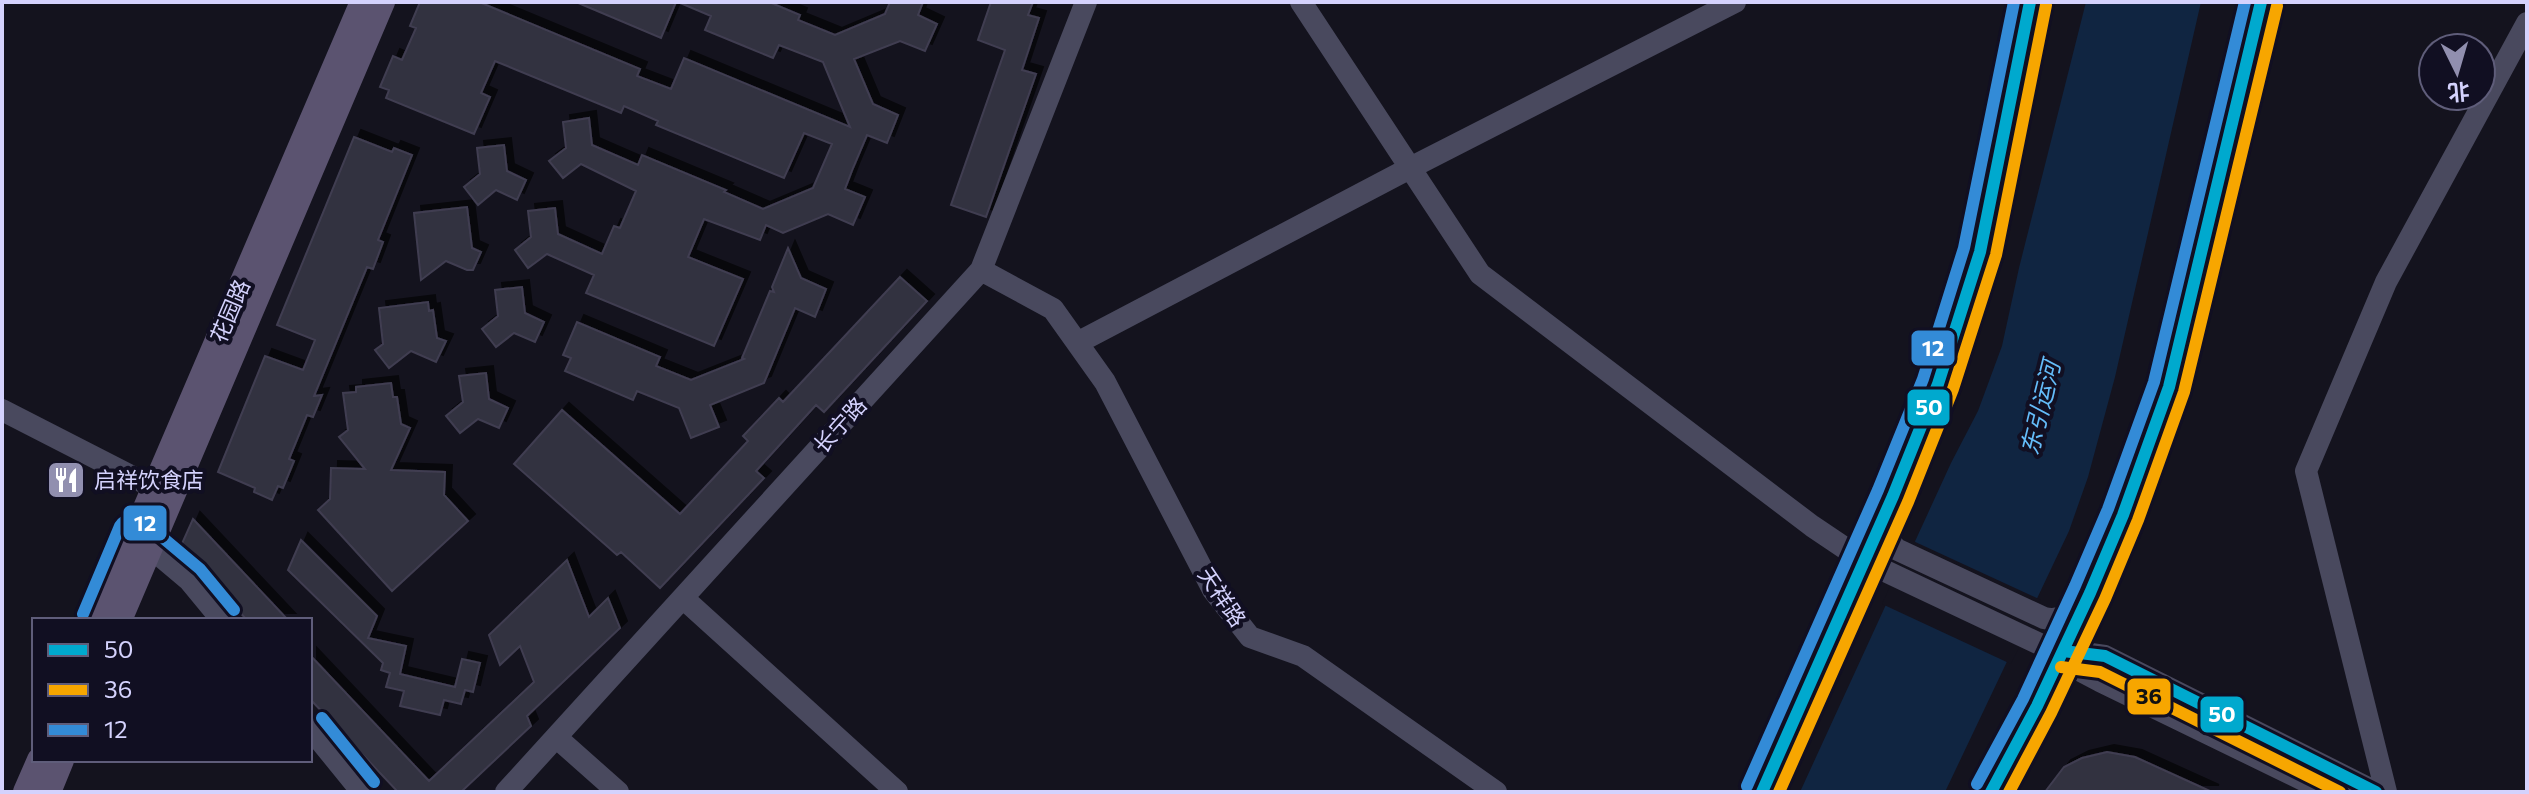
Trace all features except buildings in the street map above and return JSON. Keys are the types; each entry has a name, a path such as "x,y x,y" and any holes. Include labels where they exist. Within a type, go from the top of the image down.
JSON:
{"main road":[{"name":"花园路","path":"99,618 142,540 363,2"},
{"name":"花园路","path":"162,492 382,2"},
{"name":"花园路","path":"120,618 142,540"},
{"path":"26,792 39,762"},
{"path":"48,792 60,762"}],"street":[{"name":"长宁路","path":"506,792 981,270 1086,2"},
{"path":"1301,2 1480,274 1812,526 1864,561 1894,576 2048,648 2105,656 2376,792"},
{"path":"1077,343 1735,2"},
{"path":"1762,792 1893,496 1938,384 1980,252 2030,2"},
{"path":"1991,792 2037,706 2090,593 2123,515 2169,387 2261,2"},
{"path":"2386,792 2306,471 2386,282 2527,23"},
{"name":"天祥路","path":"981,270 1053,309 1105,382 1213,590 1250,637 1303,656 1496,792"},
{"path":"2,410 162,492"},
{"path":"1893,496 1886,524 1887,537 1890,543 1905,553 2044,618 2057,619 2069,615 2090,593"},
{"path":"142,540 189,580 220,618"},
{"path":"683,598 897,792"},
{"path":"2063,651 2081,671 2328,792"},
{"path":"312,730 362,792"},
{"path":"556,737 618,792"}],"water":[{"name":"东引运河","path":"2086,2 2201,2 2115,377 2088,477 2069,531 1945,792 1800,792 1951,463 1978,411 2002,346"}],"pier":[{"path":"1911,540 2041,600 2011,664 1882,604"}],"transit line":[{"name":"12","path":"1747,786 1878,490 1923,379 1964,248 2014,2"},
{"name":"50","path":"1762,792 1893,496 1938,384 1980,252 2030,2"},
{"name":"12","path":"1977,784 2023,699 2075,586 2108,509 2154,382 2245,2"},
{"name":"50","path":"1991,792 2037,706 2090,593 2123,515 2169,387 2261,2"},
{"name":"36","path":"1779,792 1908,502 1953,389 1996,255 2046,5"},
{"name":"36","path":"2009,792 2051,713 2105,599 2138,520 2184,392 2277,6"},
{"name":"12","path":"83,614 120,526 134,519 144,522 200,569 234,610"},
{"name":"50","path":"2063,651 2105,656 2376,792"},
{"name":"36","path":"2061,667 2100,672 2340,792"},
{"name":"12","path":"322,718 374,782"}],"place":[{"name":"启祥饮食店","path":"66,480"}]}
